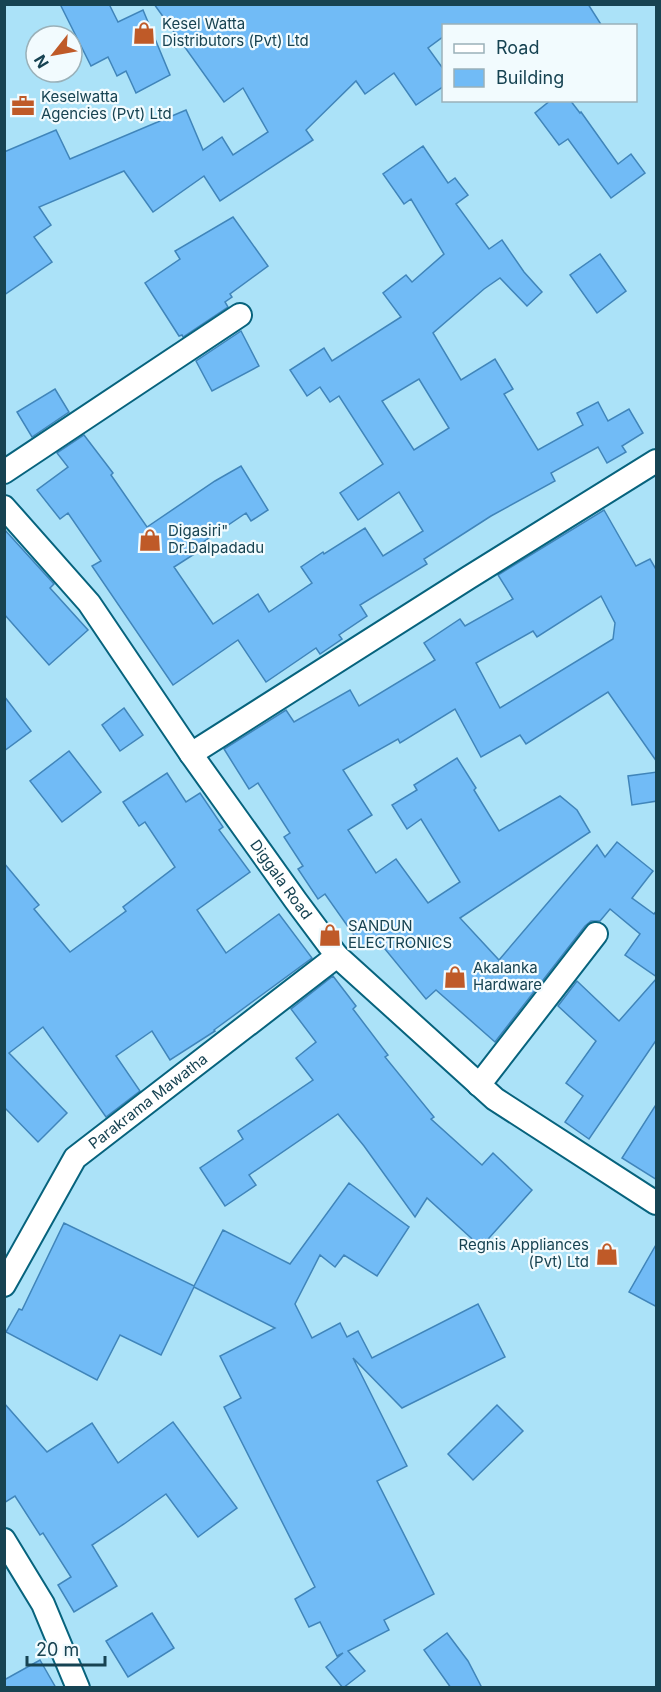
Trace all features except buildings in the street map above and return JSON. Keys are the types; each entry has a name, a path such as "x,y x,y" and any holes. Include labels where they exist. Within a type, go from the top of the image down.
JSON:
{"street":[{"path":"4,472 240,315"},
{"path":"191,754 656,461"},
{"name":"Diggala Road","path":"4,507 89,603 191,754 337,956 495,1099 657,1203"},
{"path":"478,1085 596,934"},
{"name":"Parakrama Mawatha","path":"4,1285 75,1158 337,956"},
{"path":"4,1540 43,1604 78,1688"}],"place":[{"name":"Kesel Watta Distributors (Pvt) Ltd","path":"144,33"},
{"name":"Keselwatta Agencies (Pvt) Ltd","path":"23,106"},
{"name":"Digasiri\" Dr.Dalpadadu","path":"150,540"},
{"name":"SANDUN ELECTRONICS","path":"330,935"},
{"name":"Akalanka Hardware","path":"455,977"},
{"name":"Regnis Appliances (Pvt) Ltd","path":"607,1254"}]}
